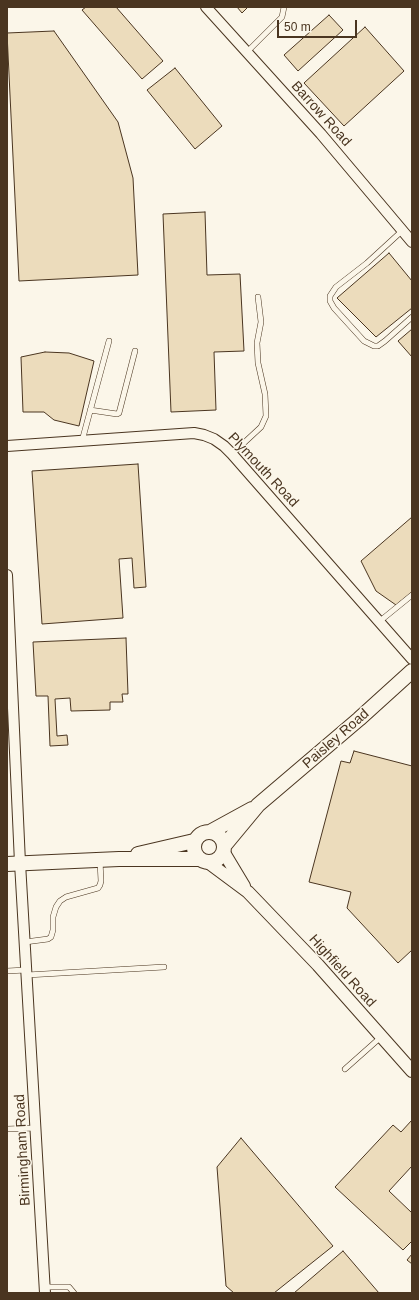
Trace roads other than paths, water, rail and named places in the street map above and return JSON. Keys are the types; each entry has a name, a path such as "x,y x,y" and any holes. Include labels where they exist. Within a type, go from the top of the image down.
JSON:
{"main road":[{"name":"Paisley Road","path":"210,832 258,805 359,719 412,671"},
{"name":"Paisley Road","path":"224,849 258,805"},
{"path":"14,863 118,859 204,861 218,859 224,849 223,842 218,835 210,832 203,833 194,841 118,859"},
{"path":"194,841 194,851 204,861"}],"street":[{"name":"Barrow Road","path":"206,7 321,134 412,242"},
{"name":"Plymouth Road","path":"7,446 194,434 204,435 214,439 232,454 380,621 412,660"},
{"name":"Birmingham Road","path":"7,575 14,863 25,942 45,1290"},
{"name":"Highfield Road","path":"224,849 248,892"},
{"name":"Highfield Road","path":"204,861 248,892 318,965 412,1071"}],"lane":[{"path":"246,52 282,17 284,7"},
{"path":"403,230 375,256 336,287 330,296 330,301 334,308 364,341 374,346 378,346 385,341 412,317"},
{"path":"232,454 261,427 266,416 265,394 258,363 257,343 261,322 258,297"},
{"path":"82,441 109,341"},
{"path":"90,410 117,414 119,413 135,351"},
{"path":"380,621 412,595"},
{"path":"25,942 48,939 51,937 53,930 53,917 56,907 60,901 66,897 98,888 101,881 100,860"},
{"path":"7,971 26,973 164,966"},
{"path":"345,1068 381,1037"},
{"path":"7,1129 36,1128"},
{"path":"45,1290 69,1287 74,1293"}]}
